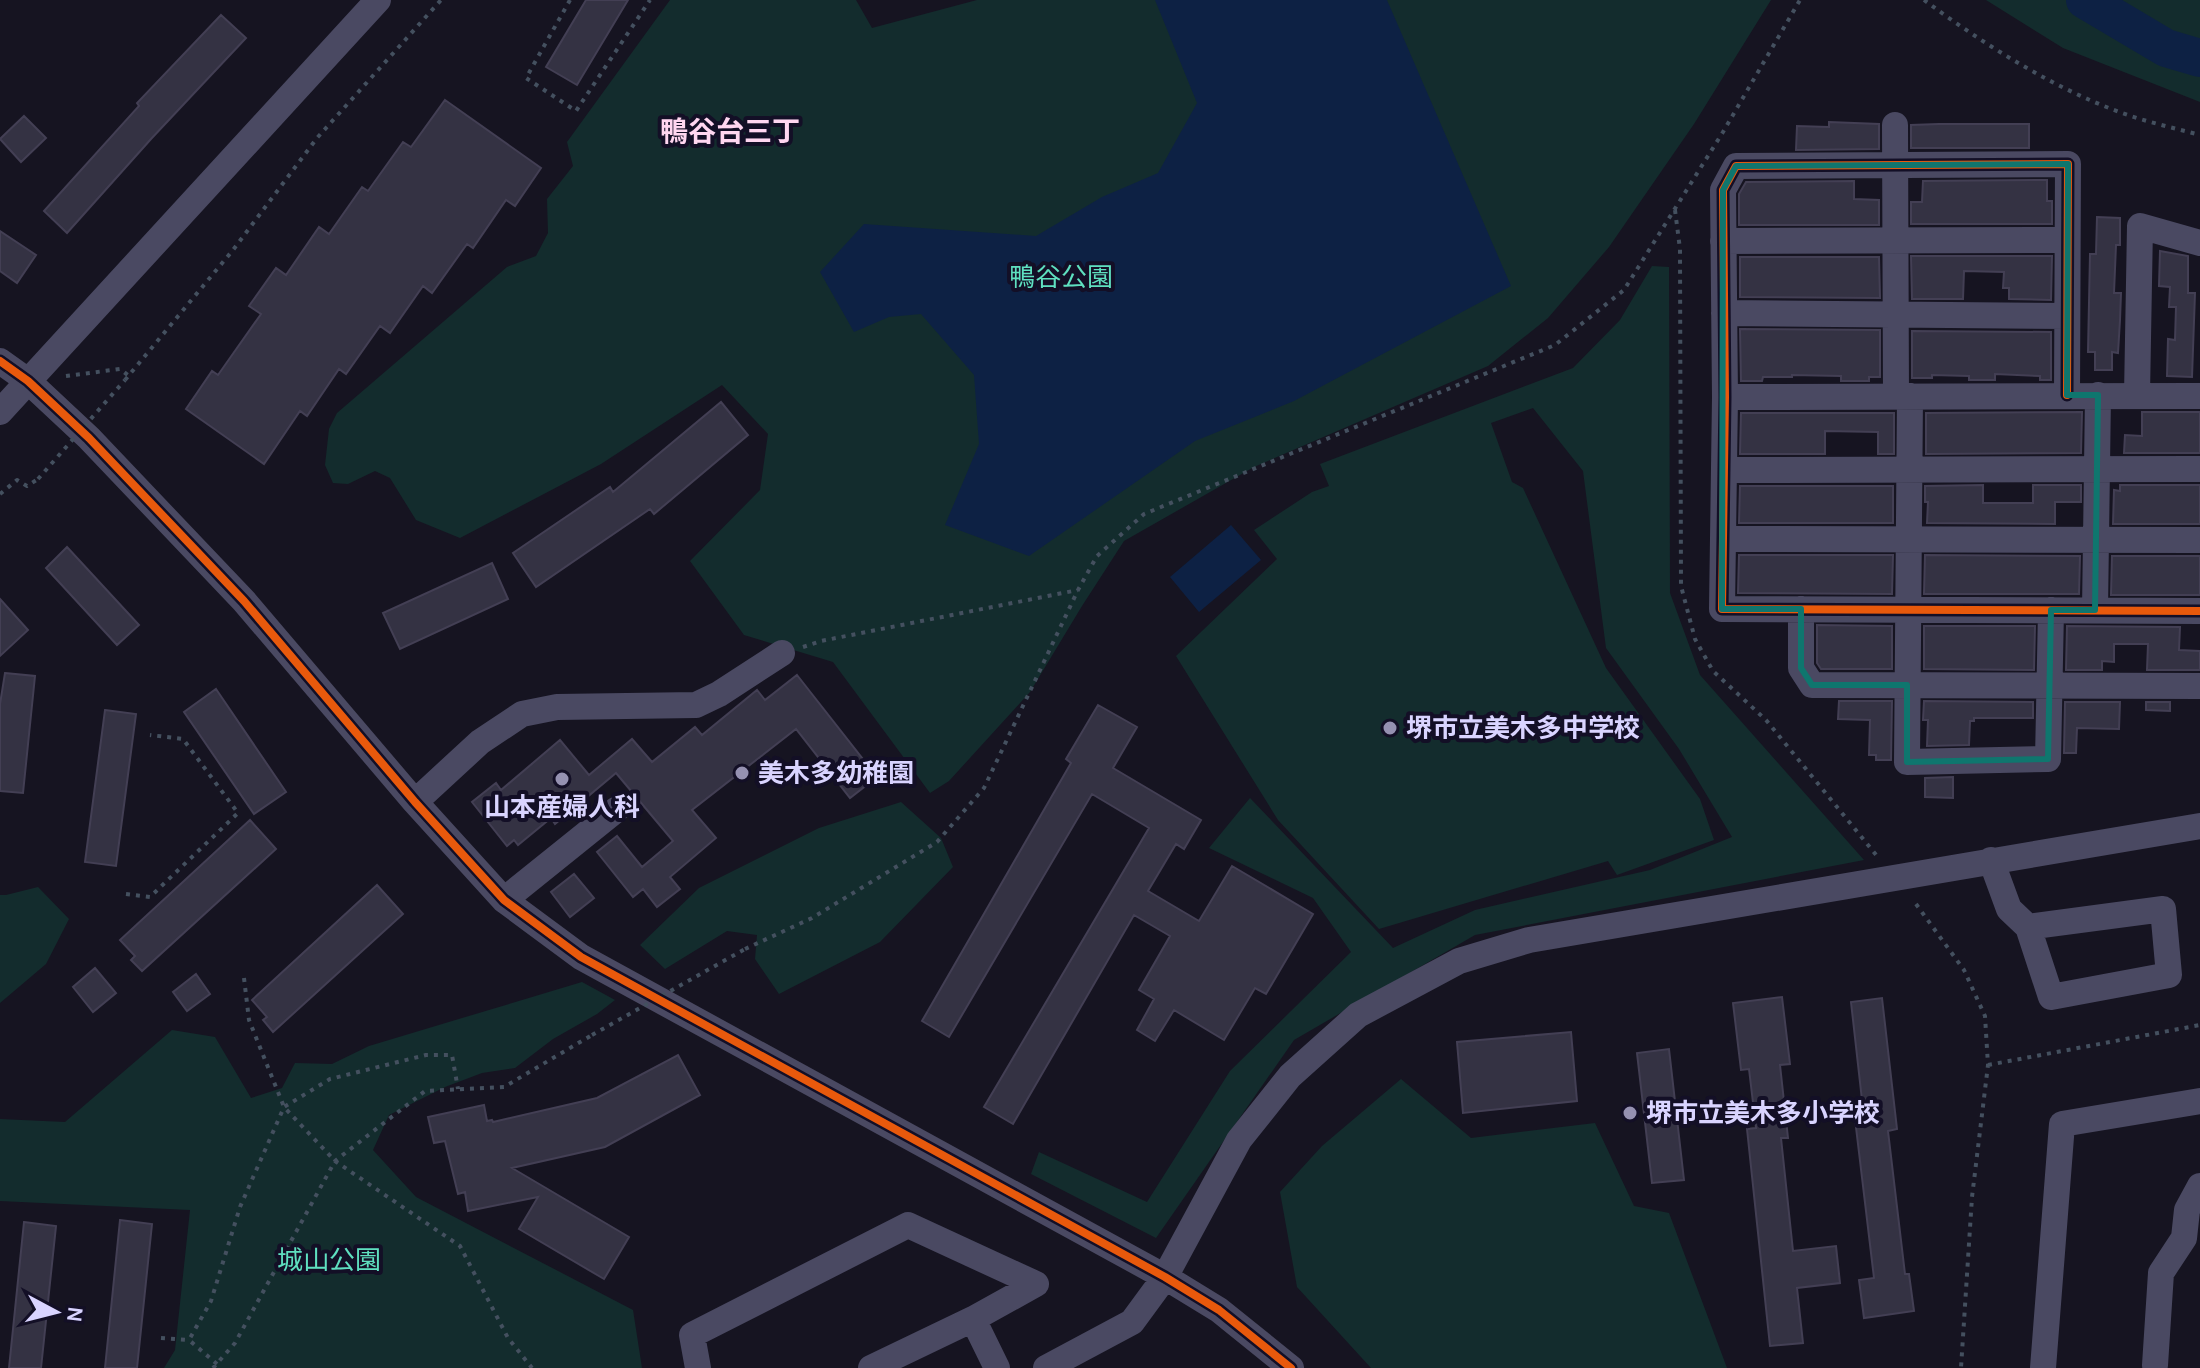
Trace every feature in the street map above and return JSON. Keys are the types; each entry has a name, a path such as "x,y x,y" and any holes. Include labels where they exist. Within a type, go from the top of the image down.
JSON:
{"street":[{"path":"0,412 378,0"},
{"path":"1895,125 1896,314 1909,471 1907,762 2048,759 2051,610"},
{"path":"2067,395 2068,164 1736,166 1723,190 1725,397 1722,609 2200,611"},
{"path":"2137,395 2140,226 2200,243"},
{"path":"1723,241 2067,240"},
{"path":"1724,313 2067,316"},
{"path":"0,361 28,381 89,438 244,601 415,802 504,900 581,957 1165,1277 1219,1310 1291,1368"},
{"path":"2095,610 2098,395"},
{"path":"1725,397 2200,396"},
{"path":"1724,470 2200,469"},
{"path":"1723,539 2200,540"},
{"path":"1801,609 1801,668 1812,685 2200,686"},
{"path":"415,802 480,742 522,714 557,707 696,705 719,694 782,653"},
{"path":"504,900 617,809"},
{"path":"1046,1368 1132,1322 1165,1277 1239,1140 1290,1076 1358,1015 1459,961 1529,940 2200,826"},
{"path":"1991,860 2009,909 2028,927 2051,997 2169,975 2163,909 2028,927"},
{"path":"2043,1368 2062,1124 2200,1101"},
{"path":"2149,1367 2161,1273 2184,1238 2187,1210 2200,1186"},
{"path":"698,1368 692,1335 908,1225 1036,1284 973,1319 871,1368"},
{"path":"973,1319 997,1368"}],"path":[{"path":"0,494 17,480 27,486 38,479 233,250 317,138 441,0"},
{"path":"570,0 526,78 576,111 650,0"},
{"path":"161,1338 189,1340 215,1366 235,1343 335,1161 425,1091 504,1087 745,949 812,918 937,842 984,788 1097,556 1144,514 1555,345 1624,290 1723,132 1800,0"},
{"path":"1924,0 1975,38 2070,91 2123,114 2200,135"},
{"path":"64,377 120,369 127,378"},
{"path":"782,653 821,641 1078,590"},
{"path":"126,894 150,897 238,813 183,739 150,735"},
{"path":"1916,904 1964,970 1985,1016 1988,1065 1972,1197 1961,1368"},
{"path":"244,978 249,1020 284,1107 335,1161 460,1246 508,1338 532,1368"},
{"path":"1988,1065 2200,1025"},
{"path":"189,1340 211,1301 240,1207 284,1107 330,1079 426,1055 452,1055 458,1089"}],"highlighted area":[{"path":"2068,164 2067,395 2098,395 2095,610 2051,610 2048,759 1907,762 1907,685 1812,685 1801,668 1801,609 1722,609 1723,190 1736,166"}],"green space":[{"name":"鴨谷公園","path":"670,0 856,0 872,28 977,0 1771,0 1694,124 1609,247 1548,318 1488,366 1254,467 1124,541 1030,692 949,781 930,793 833,662 744,635 690,561 760,490 768,434 722,385 601,464 460,538 416,520 390,478 375,471 348,484 333,483 325,465 329,429 337,413 507,267 536,256 548,233 547,199 573,166 567,142"},
{"path":"1986,0 2200,0 2200,102 2063,48"},
{"path":"1652,266 1669,267 1670,593 1700,675 1864,860 1475,935 1294,1040 1156,1238 1031,1174 1039,1152 1147,1202 1230,1071 1351,952 1313,898 1209,848 1250,798 1393,948 1475,910 1650,870 1732,837 1679,749 1606,648 1583,471 1533,408 1491,423 1512,482 1523,488 1606,668 1700,799 1714,840 1617,875 1608,861 1379,929 1278,820 1176,656 1277,559 1254,530 1312,492 1329,486 1320,464 1573,368 1620,320"},
{"path":"901,802 941,838 953,867 880,942 779,994 755,959 757,935 727,931 665,969 640,945 699,888 819,828"},
{"path":"38,887 69,919 46,964 0,1003 0,895"},
{"name":"城山公園","path":"582,982 615,1000 553,1039 515,1068 482,1073 445,1087 389,1115 373,1150 416,1197 633,1310 642,1368 164,1368 175,1350 190,1210 0,1201 0,1119 65,1122 172,1030 215,1037 251,1098 282,1088 295,1063 332,1064 369,1046"},
{"path":"1401,1079 1471,1138 1595,1123 1634,1206 1669,1213 1727,1368 1371,1368 1297,1287 1280,1192 1322,1146"}],"water":[{"path":"1155,0 1387,0 1511,286 1294,401 1195,441 1029,556 945,525 979,444 974,375 921,314 889,317 854,332 820,272 864,224 1036,236 1102,197 1158,173 1197,103"},
{"path":"1231,525 1261,560 1199,612 1170,577"}],"building":[{"path":"586,0 628,0 577,85 546,67"},
{"path":"221,15 246,38 67,233 44,211 139,106 137,103"},
{"path":"445,100 541,168 515,206 506,200 473,248 467,244 432,293 423,286 390,333 380,326 346,374 339,369 307,416 300,411 264,464 186,409 212,371 218,375 261,314 249,306 276,268 286,275 319,227 329,234 362,187 368,191 403,142 411,147"},
{"path":"24,116 46,138 21,162 0,139"},
{"path":"1829,122 1879,124 1879,149 1796,150 1797,126 1829,127"},
{"path":"2029,124 2029,148 1911,148 1911,125"},
{"path":"2047,180 2047,201 2052,201 2052,224 1911,224 1911,202 1922,202 1923,181"},
{"path":"1854,181 1854,199 1879,200 1879,225 1739,225 1739,194 1746,182"},
{"path":"2097,217 2120,218 2114,293 2121,293 2120,320 2118,353 2112,352 2112,370 2095,370 2095,352 2088,352 2090,254 2096,254"},
{"path":"0,231 36,255 17,283 0,271"},
{"path":"2160,251 2188,256 2188,293 2195,293 2192,377 2167,376 2168,339 2175,340 2176,307 2169,307 2170,287 2159,286"},
{"path":"1911,256 2052,256 2051,300 2009,299 2009,288 2003,288 2004,272 1964,271 1963,299 1912,299"},
{"path":"1740,257 1879,257 1880,298 1740,297"},
{"path":"1740,329 1880,330 1880,377 1869,377 1869,381 1841,381 1841,376 1792,375 1763,377 1762,381 1741,381"},
{"path":"1912,331 2051,332 2051,380 2040,380 2040,376 1995,374 1995,380 1932,375 1932,378 1912,378"},
{"path":"721,402 748,435 654,514 650,509 536,587 513,553 610,487 613,492"},
{"path":"2082,412 2081,453 1926,454 1926,413"},
{"path":"2142,412 2200,412 2200,453 2124,453 2125,435 2142,436"},
{"path":"1741,413 1894,413 1894,454 1878,454 1878,432 1825,431 1825,454 1740,454"},
{"path":"1983,485 1983,503 2033,503 2033,485 2081,485 2081,502 2055,502 2055,524 1927,523 1925,486"},
{"path":"2120,485 2200,485 2200,524 2113,524 2114,490 2120,491"},
{"path":"1740,486 1893,486 1893,523 1739,523"},
{"path":"67,547 139,625 117,645 46,568"},
{"path":"1739,555 1893,555 1892,594 1738,593"},
{"path":"1925,555 2080,556 2079,594 1924,594"},
{"path":"2112,556 2200,556 2200,595 2111,595"},
{"path":"492,563 508,599 400,649 383,613"},
{"path":"0,599 28,630 0,656"},
{"path":"1817,625 1892,626 1892,669 1821,669 1817,663"},
{"path":"1924,626 2035,626 2034,670 1924,669"},
{"path":"2067,626 2180,627 2179,650 2200,651 2200,670 2147,670 2148,644 2114,644 2114,662 2102,661 2102,670 2066,670"},
{"path":"5,673 35,676 23,793 0,791 0,704"},
{"path":"797,675 877,777 850,798 796,729 692,810 716,838 670,877 680,889 657,907 643,889 633,897 597,852 617,836 642,867 673,841 616,773 555,824 551,818 518,845 514,840 507,846 472,802 496,783 501,790 560,740 589,775 632,739 652,762 695,727 702,735 757,690 765,700"},
{"path":"216,689 286,792 254,814 184,712"},
{"path":"1839,701 1892,701 1891,760 1876,760 1876,755 1869,755 1870,720 1838,719"},
{"path":"1924,701 2033,702 2033,718 1974,718 1970,721 1969,745 1927,746 1928,720 1923,720"},
{"path":"2065,702 2120,702 2119,729 2077,728 2076,753 2064,753"},
{"path":"2146,702 2170,702 2170,711 2146,710"},
{"path":"1098,705 1137,727 1113,768 1201,820 1184,849 1176,844 1148,891 1199,921 1232,866 1313,914 1266,994 1255,988 1224,1040 1174,1010 1155,1041 1137,1030 1154,999 1139,990 1170,936 1134,915 1013,1124 984,1107 1149,828 1092,794 949,1037 922,1021 1071,763 1066,759"},
{"path":"105,710 136,714 116,866 85,862"},
{"path":"1953,777 1953,798 1925,797 1925,778"},
{"path":"250,820 276,849 142,971 131,960 135,956 120,940"},
{"path":"574,874 594,898 570,917 551,892"},
{"path":"377,885 403,914 273,1032 263,1020 267,1017 252,1000"},
{"path":"95,968 116,993 93,1012 73,987"},
{"path":"196,974 210,994 187,1011 173,992"},
{"path":"1782,997 1790,1064 1780,1065 1788,1138 1781,1138 1793,1251 1836,1246 1840,1283 1797,1288 1803,1343 1770,1346 1747,1129 1756,1128 1749,1069 1741,1070 1733,1003"},
{"path":"1882,998 1897,1129 1888,1131 1905,1274 1909,1274 1914,1311 1864,1318 1859,1280 1874,1278 1855,1119 1864,1118 1851,1002"},
{"path":"1571,1032 1577,1101 1463,1113 1457,1042"},
{"path":"1669,1049 1684,1180 1652,1183 1637,1053"},
{"path":"678,1055 700,1095 605,1147 512,1168 629,1237 604,1279 519,1229 538,1197 468,1211 465,1192 458,1194 445,1141 434,1143 428,1117 484,1105 487,1121 493,1122 597,1098"},
{"path":"120,1220 152,1224 137,1368 105,1368"},
{"path":"24,1222 56,1226 41,1368 9,1368"}],"waterway":[{"path":"2085,0 2166,48 2200,58"}],"cycle path":[{"path":"2067,395 2068,164 1736,166 1723,190 1725,397 1722,609 2200,611"},
{"path":"0,361 28,381 89,438 244,601 415,802 504,900 581,957 1165,1277 1219,1310 1291,1368"}],"place":[{"name":"堺市立美木多中学校","path":"1390,728"},
{"name":"美木多幼稚園","path":"742,773"},
{"name":"山本産婦人科","path":"562,779"},
{"name":"堺市立美木多小学校","path":"1630,1113"}],"district":[{"name":"鴨谷台三丁","path":"730,131"}]}
